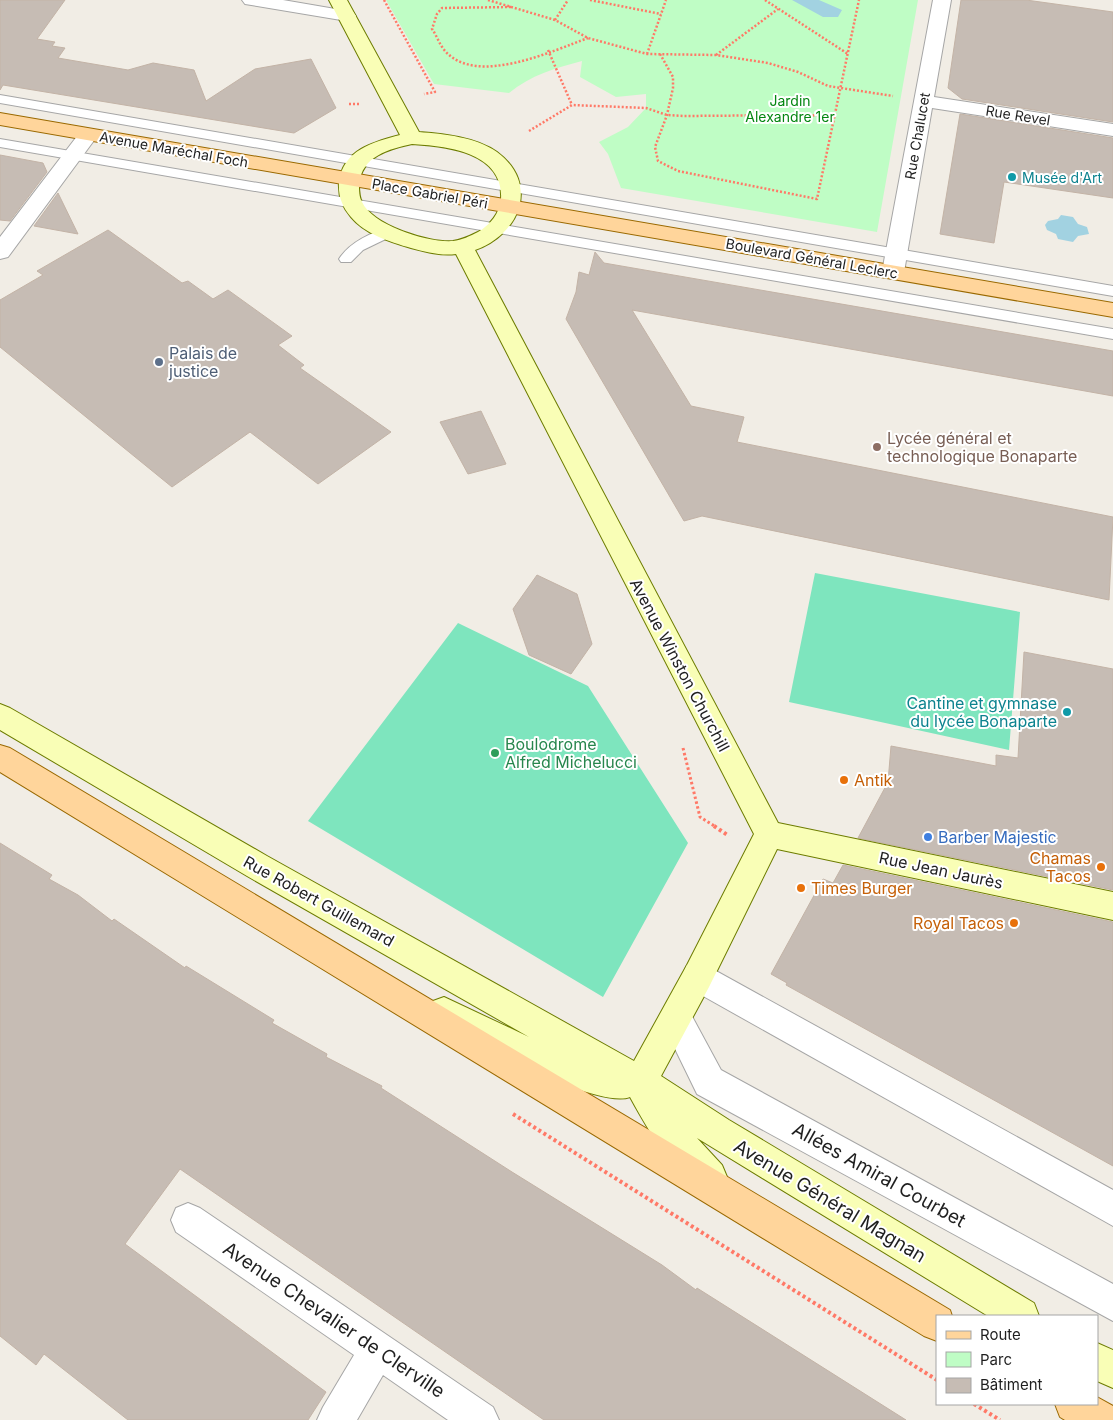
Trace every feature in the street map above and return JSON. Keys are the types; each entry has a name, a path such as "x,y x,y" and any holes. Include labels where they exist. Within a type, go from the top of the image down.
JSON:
{"main road":[{"name":"Avenue Maréchal Foch","path":"0,119 349,179"},
{"name":"Place Gabriel Péri","path":"349,179 511,196"},
{"name":"Boulevard Général Leclerc","path":"511,196 894,263 1113,310"},
{"path":"0,757 359,973 742,1208 936,1322"},
{"path":"1075,1405 1101,1420"}],"street":[{"path":"251,0 342,8 412,138"},
{"name":"Rue Chalucet","path":"894,263 942,0"},
{"name":"Rue Revel","path":"924,101 1113,130"},
{"path":"1,250 88,135"},
{"name":"Place Gabriel Péri","path":"412,138 440,140 467,146 489,157 503,170 511,196 498,227 482,239 463,247 445,248 428,245 389,232 368,221 352,204 349,179 357,159 373,149 412,138"},
{"name":"Avenue Winston Churchill","path":"463,247 769,834"},
{"name":"Rue Robert Guillemard","path":"0,716 257,866 640,1082"},
{"path":"640,1082 698,976 769,834"},
{"name":"Rue Jean Jaurès","path":"769,834 1113,906"},
{"path":"359,973 564,1068 606,1081 640,1082"},
{"path":"698,976 1113,1209"},
{"name":"Allées Amiral Courbet","path":"676,1018 709,1082 1113,1302"},
{"path":"640,1082 658,1117 685,1153 742,1208"},
{"name":"Avenue Général Magnan","path":"640,1082 717,1132 1019,1315"},
{"name":"Avenue Chevalier de Clerville","path":"188,1220 480,1420"},
{"path":"336,1420 378,1350"},
{"path":"1098,1361 1113,1370"}],"lane":[{"path":"0,99 357,159 511,196"},
{"path":"0,143 1113,334"},
{"path":"346,259 358,247 389,232"},
{"path":"894,263 1113,290"}],"path":[{"path":"384,0 435,92 392,100"},
{"path":"488,0 496,0 555,20 588,38 647,54 716,55 768,63 798,72 828,86 924,101"},
{"path":"555,20 568,0"},
{"path":"590,0 661,14"},
{"path":"647,54 666,0"},
{"path":"765,0 848,54"},
{"path":"660,54 672,77 674,88 667,115 655,147 658,161 678,171 817,199 860,0"},
{"path":"514,7 442,8 437,14 432,29 447,53 465,63 484,67 517,63 548,50 588,38"},
{"path":"716,55 778,8"},
{"path":"548,50 572,105"},
{"path":"529,132 572,105 646,108 667,115 811,115 834,118"},
{"path":"976,1405 1000,1420"}],"green space":[{"name":"Jardin Alexandre 1er","path":"386,0 918,0 877,232 621,188 608,154 599,142 628,127 646,108 646,94 616,97 580,77 582,61 553,69 526,81 509,93 434,84"},
{"path":"815,573 1020,612 1009,750 789,702"},
{"name":"Boulodrome Alfred Michelucci","path":"458,623 588,686 688,843 603,997 308,821"}],"water":[{"path":"792,0 819,0 842,10 838,17 823,17"},
{"path":"1061,215 1073,217 1078,224 1087,227 1089,234 1078,236 1073,242 1058,239 1056,234 1047,230 1045,225 1048,221 1058,219"}],"building":[{"path":"0,0 65,0 37,39 55,42 52,46 65,48 58,58 128,70 153,63 194,70 206,101 255,69 311,59 336,108 294,133 3,85 0,90"},
{"path":"961,0 1026,0 1113,12 1113,122 962,99 948,88"},
{"path":"960,114 1113,138 1113,198 1004,182 994,243 940,234"},
{"path":"0,155 43,163 47,172 10,221 0,220"},
{"path":"58,193 78,234 34,226"},
{"name":"Palais de justice","path":"108,230 182,283 188,281 213,299 228,290 292,336 278,345 304,365 300,368 391,432 318,484 250,432 172,487 0,347 0,300 43,275 37,271"},
{"name":"Lycée général et technologique Bonaparte","path":"595,252 604,263 1113,351 1113,396 632,310 691,406 744,417 737,442 1113,517 1109,600 702,516 684,521 566,319 576,292 579,272 589,275"},
{"path":"481,411 506,464 468,474 440,422"},
{"path":"537,575 577,594 592,644 571,674 529,655 513,609"},
{"path":"1024,652 1113,669 1113,890 858,838 888,782 891,746 996,766 996,755 1018,758"},
{"path":"0,843 52,875 49,879 78,895 112,921 114,919 185,968 186,966 274,1020 272,1023 327,1054 326,1057 382,1086 381,1088 512,1172 662,1265 696,1290 697,1288 906,1420 544,1420 180,1169 125,1244 326,1392 308,1420 128,1420 44,1354 36,1365 0,1336"},
{"path":"843,865 1113,922 1113,1166 786,985 787,983 771,974 823,879 833,883"}],"place":[{"name":"Musée d'Art","path":"1012,177"},
{"name":"Palais de justice","path":"159,362"},
{"name":"Lycée général et technologique Bonaparte","path":"877,447"},
{"name":"Cantine et gymnase du lycée Bonaparte","path":"1067,712"},
{"name":"Boulodrome Alfred Michelucci","path":"495,753"},
{"name":"Antik","path":"844,780"},
{"name":"Barber Majestic","path":"928,837"},
{"name":"Chamas Tacos","path":"1101,867"},
{"name":"Times Burger","path":"801,888"},
{"name":"Royal Tacos","path":"1014,923"}]}
